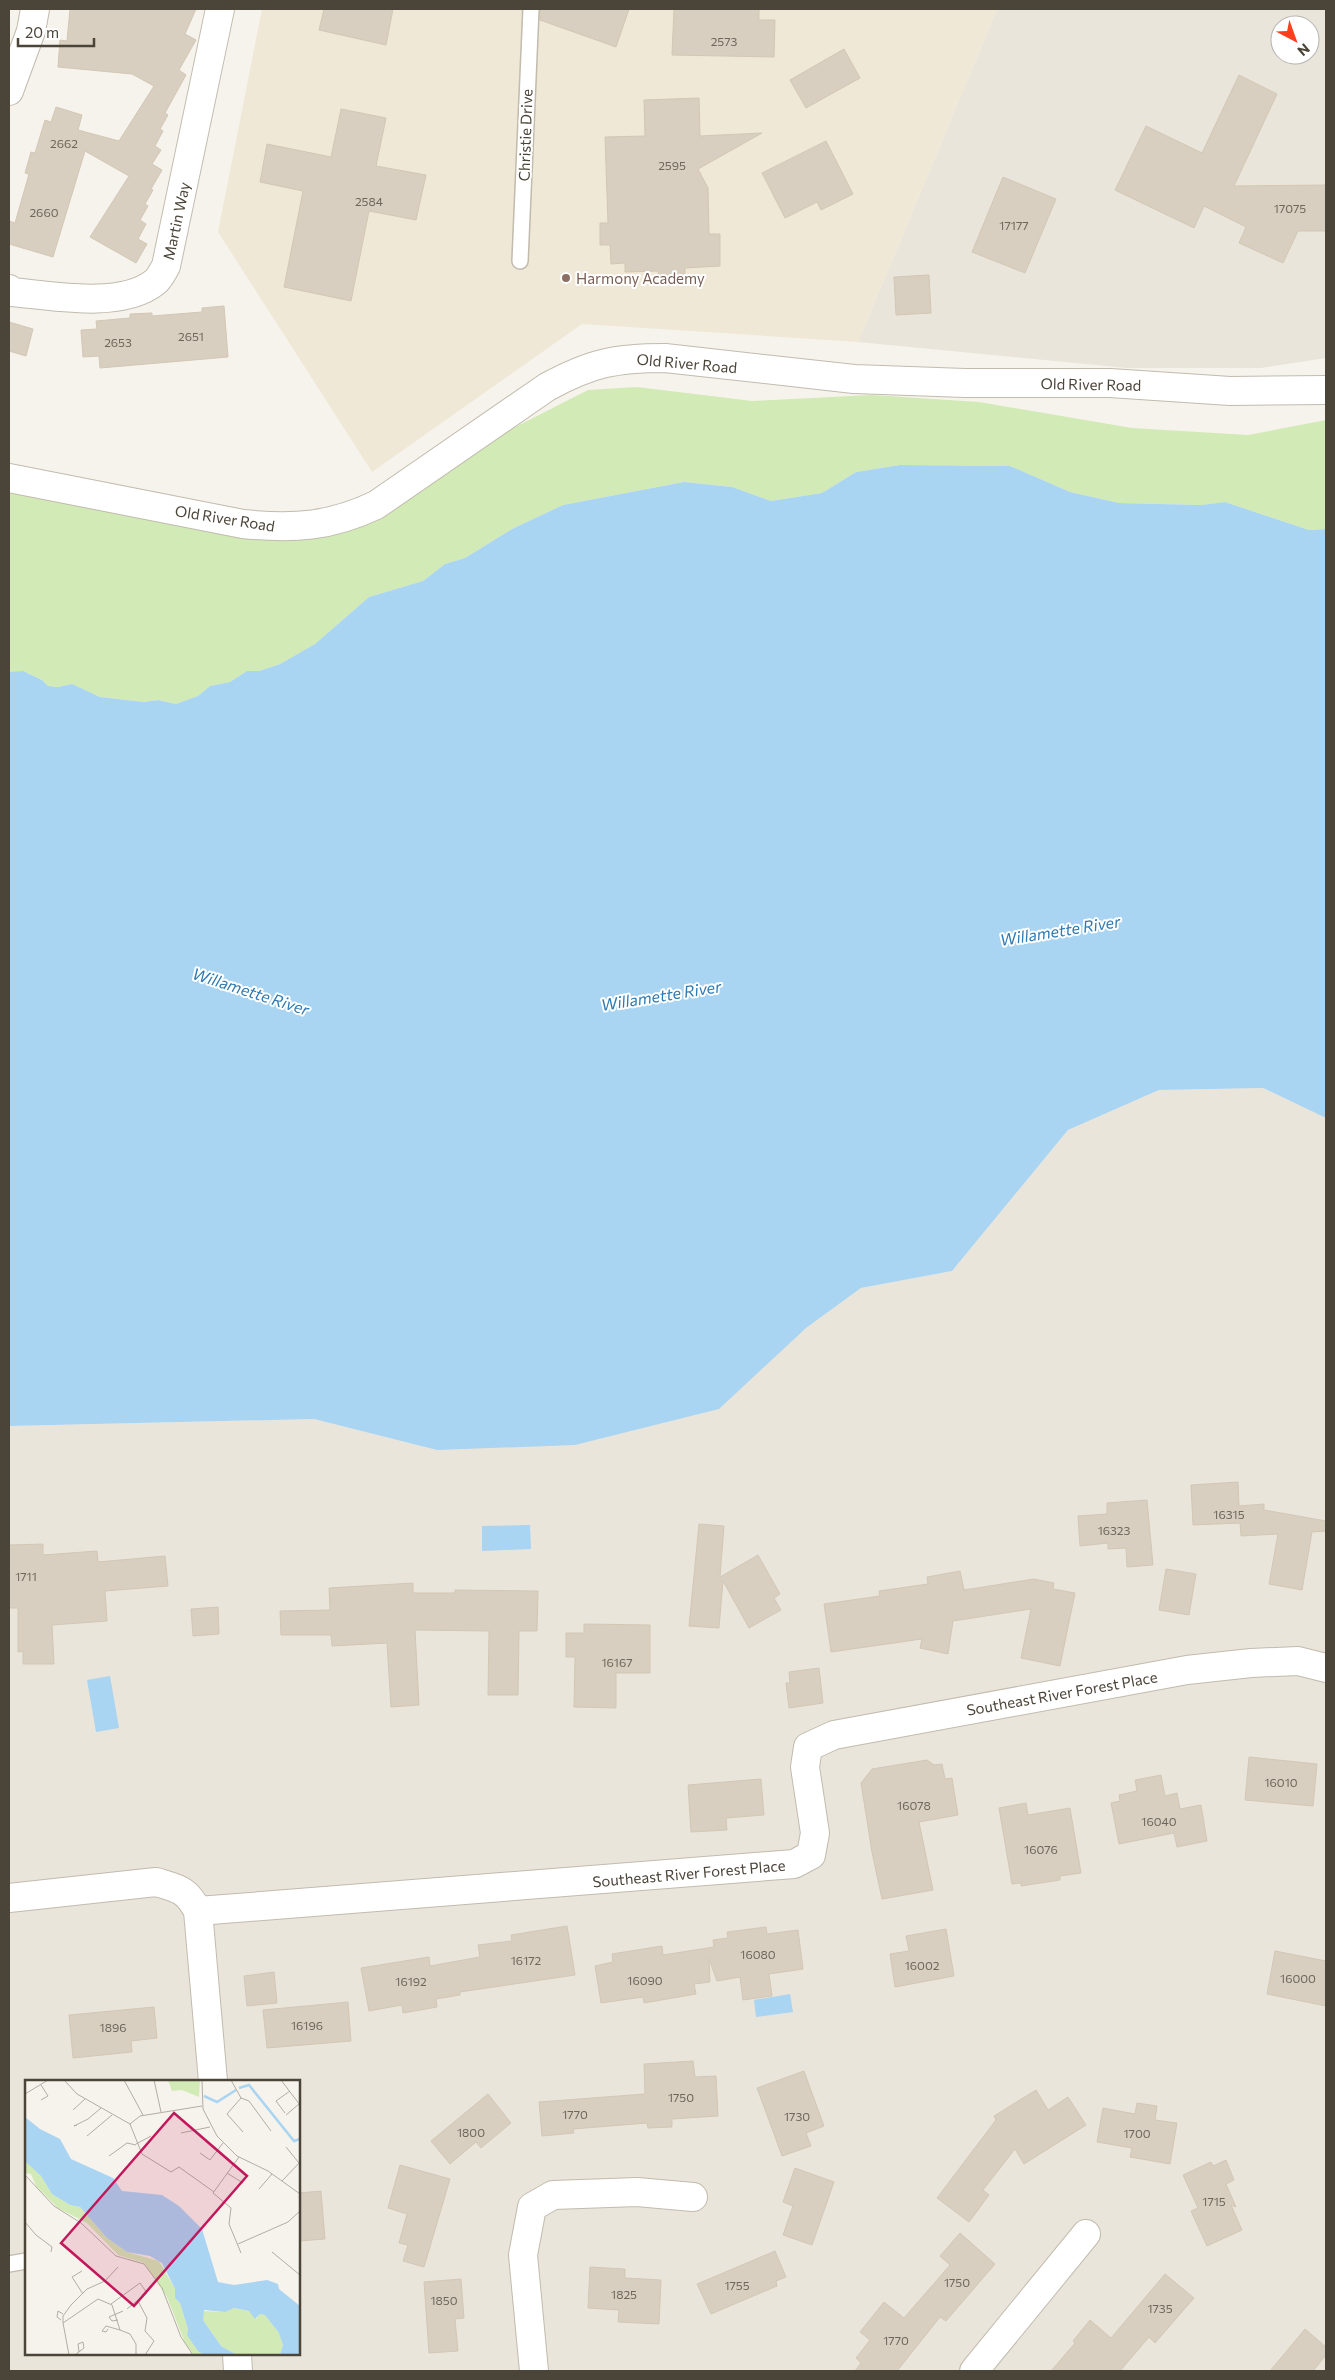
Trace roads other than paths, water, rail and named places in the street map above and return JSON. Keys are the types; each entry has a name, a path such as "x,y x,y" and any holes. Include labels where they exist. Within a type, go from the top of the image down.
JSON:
{"street":[{"path":"9,90 31,31 35,9"},
{"name":"Martin Way","path":"9,289 12,292 76,298 111,297 140,292 156,281 166,266 220,9"},
{"name":"Old River Road","path":"9,478 243,524 278,527 313,526 353,516 376,505 459,446 561,379 599,364 635,358 665,358 854,379 965,383 1110,383 1230,391 1326,390"},
{"name":"Southeast River Forest Place","path":"198,1911 794,1864 812,1855 815,1833 805,1767 808,1747 834,1735 1187,1670 1251,1663 1298,1661 1326,1668"},
{"path":"9,1898 156,1882 178,1889 190,1896 198,1911 213,2080"},
{"path":"534,2371 523,2255 532,2207 553,2195 637,2192 694,2197"},
{"path":"974,2371 1086,2234"},
{"path":"237,2355 238,2371"}],"lane":[{"name":"Christie Drive","path":"520,261 531,9"},
{"path":"9,2264 25,2261"}],"water":[{"name":"Willamette River","path":"900,465 1010,466 1070,492 1119,503 1201,505 1225,502 1309,530 1326,529 1326,1118 1263,1088 1159,1090 1068,1130 952,1271 861,1288 806,1328 719,1409 575,1445 437,1450 314,1419 9,1426 9,672 23,671 42,680 48,686 58,687 72,684 100,697 144,702 158,700 176,704 198,696 210,686 230,682 247,671 259,671 280,664 315,644 369,597 423,581 445,564 465,558 512,529 563,505 684,482 732,487 771,501 822,493 856,472"},
{"path":"530,1525 531,1549 482,1551 482,1526"},
{"path":"110,1676 119,1728 96,1732 87,1680"},
{"path":"790,1994 793,2012 756,2017 754,2000"}],"place":[{"name":"Harmony Academy","path":"566,278"}]}
